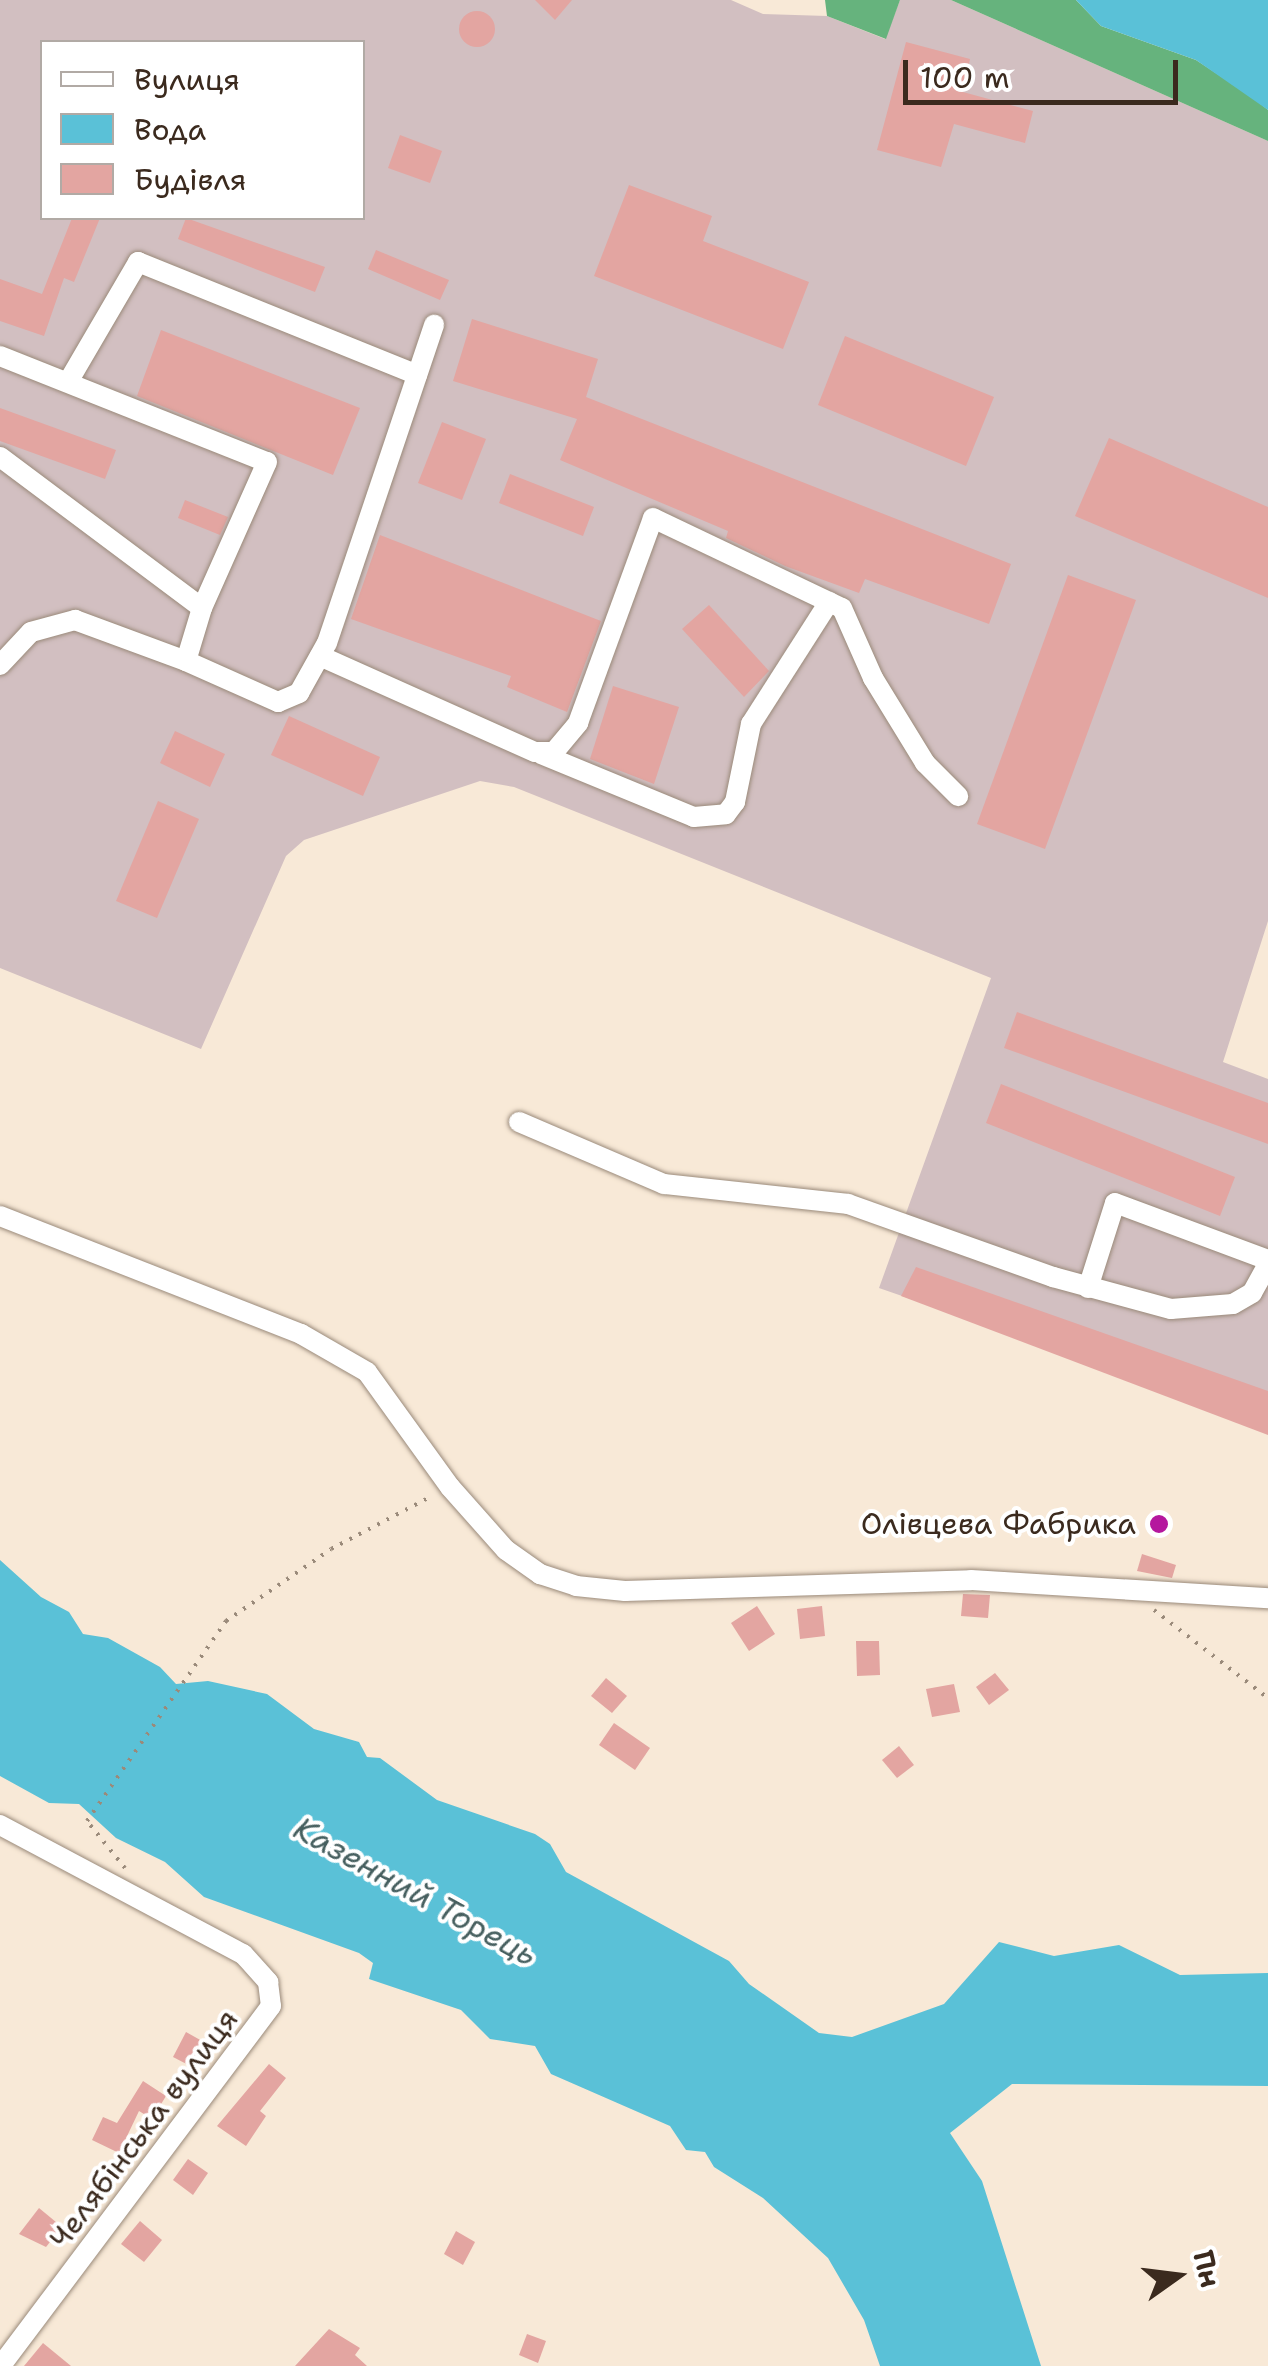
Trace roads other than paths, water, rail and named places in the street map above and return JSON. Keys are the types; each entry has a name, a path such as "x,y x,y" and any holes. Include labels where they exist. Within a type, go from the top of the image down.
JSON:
{"street":[{"path":"68,382 138,262 417,375"},
{"path":"0,665 31,632 75,620 186,660 278,702 299,693 320,656 434,325"},
{"path":"0,356 266,462 202,608 186,660"},
{"path":"0,457 202,608"},
{"path":"535,752 554,752 578,723 653,518 842,608 873,678 925,764 958,796"},
{"path":"320,656 535,752 694,817 726,814 735,802 751,724 829,602"},
{"path":"519,1122 664,1184 848,1204 1088,1288 1171,1309 1206,1308 1252,1293 1268,1262 1116,1203 1088,1288"},
{"path":"0,1216 301,1334 367,1372 450,1487 506,1550 540,1574 576,1586 625,1592 971,1580 1268,1598"},
{"name":"Челябінська вулиця","path":"0,1824 243,1954 268,1982 270,2006 0,2366"}],"water":[{"path":"1076,0 1268,0 1268,110 1196,60 1101,26"},
{"name":"Казенний Торець","path":"0,1560 41,1597 69,1612 83,1634 108,1638 160,1667 176,1684 208,1681 267,1694 314,1729 359,1742 367,1757 380,1758 437,1800 535,1834 550,1844 566,1872 729,1961 749,1984 819,2033 852,2037 944,2004 999,1942 1054,1956 1119,1945 1180,1975 1268,1973 1268,2086 1012,2084 950,2133 982,2181 1041,2366 880,2366 864,2320 828,2258 763,2198 714,2167 705,2152 686,2150 670,2126 551,2074 535,2046 490,2039 461,2010 369,1979 373,1963 359,1953 204,1897 165,1862 116,1838 79,1804 49,1803 0,1776"}],"place":[{"name":"Олівцева Фабрика","path":"1159,1524"}]}
